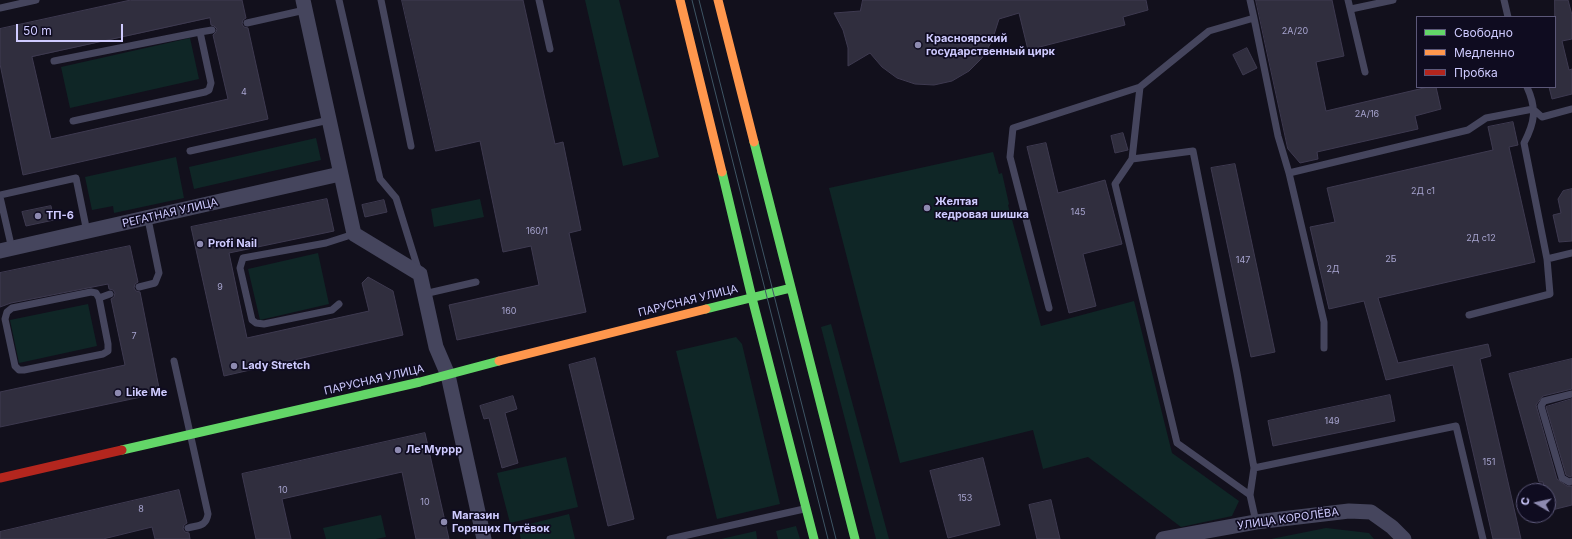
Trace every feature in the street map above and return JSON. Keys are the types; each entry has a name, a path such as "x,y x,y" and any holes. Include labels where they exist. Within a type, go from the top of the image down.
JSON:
{"main road":[{"path":"680,0 752,298 814,539"},
{"path":"718,0 855,539"},
{"name":"ПАРУСНАЯ УЛИЦА","path":"0,478 448,375 634,326 791,288"}],"street":[{"path":"304,5 354,234 420,274 436,347 448,375 484,539"},
{"name":"РЕГАТНАЯ УЛИЦА","path":"6,250 148,219 340,174"},
{"name":"УЛИЦА КОРОЛЁВА","path":"1163,539 1256,522 1349,511 1371,512 1392,527 1404,539"}],"lane":[{"path":"0,8 36,0"},
{"path":"339,0 380,179 396,198 420,274"},
{"path":"381,0 411,146"},
{"path":"539,0 550,49"},
{"path":"1250,0 1278,136 1289,173 1324,322 1324,348"},
{"path":"1348,0 1365,72"},
{"path":"1351,10 1393,0"},
{"path":"1504,0 1508,16"},
{"path":"247,22 304,5"},
{"path":"1049,308 1010,157 1013,128 1140,87 1209,31 1254,18"},
{"path":"54,61 212,30"},
{"path":"73,121 209,90 211,83 200,32"},
{"path":"1140,87 1132,158 1115,184 1177,444 1250,494"},
{"path":"1469,315 1550,294 1547,259 1524,143 1531,129 1533,110 1533,101 1527,88"},
{"path":"1289,173 1468,130 1486,118 1533,110 1542,117 1572,109"},
{"path":"190,151 329,120"},
{"path":"1132,158 1193,151 1237,373 1254,468 1250,494 1256,522"},
{"path":"6,250 0,196 76,178 87,232"},
{"path":"139,287 155,283 158,273 148,219"},
{"path":"339,304 332,310 264,324 256,323 252,320 240,268 242,258 326,243 354,234"},
{"path":"1547,259 1572,253"},
{"path":"424,294 476,282"},
{"path":"90,292 96,293 99,298 108,351 103,354 24,370 19,370 15,366 5,318 7,312 12,308 90,292"},
{"path":"99,298 110,294"},
{"path":"174,361 208,514 207,521 204,524 188,528"},
{"path":"1572,394 1544,401 1540,406 1562,478 1569,482 1572,481"},
{"path":"1254,468 1456,426 1483,539"},
{"path":"670,539 806,508"},
{"path":"706,531 708,539"}],"green space":[{"path":"585,0 619,0 659,157 623,166"},
{"path":"190,38 199,79 70,108 61,67"},
{"path":"316,138 321,160 194,189 189,167"},
{"path":"993,152 999,174 1002,173 1008,205 1041,326 1134,301 1172,453 1239,501 1232,516 1181,527 1088,457 1043,469 1033,430 900,463 829,188"},
{"path":"176,157 184,198 114,213 113,206 92,210 85,177"},
{"path":"480,199 484,217 434,227 431,209"},
{"path":"318,253 329,304 260,320 248,269"},
{"path":"88,304 97,346 19,363 10,320"},
{"path":"831,324 889,539 876,539 821,327"},
{"path":"736,337 742,344 780,504 717,519 676,351"},
{"path":"566,457 578,507 510,523 497,473"},
{"path":"569,514 575,539 521,539 518,527"},
{"path":"381,515 386,537 376,539 326,539 323,528"},
{"path":"796,526 800,539 778,539 776,531"},
{"path":"1326,528 1369,533 1374,539 1271,539"},
{"path":"756,531 757,539 721,539"}],"building":[{"path":"131,0 242,0 246,18 243,20 242,24 244,27 248,28 268,119 23,175 0,64 0,29","holes":["210,18 211,25 217,29 213,35 228,99 51,139 32,57"]},
{"path":"402,0 523,0 555,144 563,142 581,230 569,233 586,312 457,340 449,305 539,285 531,246 503,252 480,141 436,151"},
{"name":"Красноярский государственный цирк","path":"863,0 1146,0 1148,10 1123,17 1125,25 1028,50 1019,13 999,19 992,41 982,58 969,71 952,81 934,85 915,84 897,78 882,67 870,53 848,66 848,48 843,30 834,13 860,11"},
{"path":"1256,0 1332,0 1344,56 1316,62 1326,111 1424,88 1436,88 1441,109 1415,116 1418,129 1317,152 1318,159 1300,163 1288,149"},
{"path":"1555,0 1568,0 1572,15 1572,39 1562,41 1569,70 1572,69 1572,94 1552,99 1549,88 1556,88"},
{"path":"1247,48 1257,68 1243,75 1233,55"},
{"path":"1513,122 1518,145 1509,147 1535,262 1378,298 1398,363 1488,344 1491,356 1480,359 1516,517 1516,523 1517,523 1521,539 1493,539 1453,365 1386,380 1364,301 1329,309 1310,227 1335,222 1327,188 1493,150 1488,127"},
{"path":"1123,133 1128,150 1115,153 1111,136"},
{"path":"1046,143 1058,193 1105,180 1122,244 1083,254 1096,306 1069,313 1027,147"},
{"path":"1235,164 1275,352 1251,357 1211,168"},
{"path":"1572,189 1572,241 1559,242 1553,215 1561,213 1558,199 1563,191"},
{"path":"327,199 334,231 229,253 247,338 369,311 362,283 368,277 393,291 403,335 224,376 191,227"},
{"path":"384,200 387,212 365,217 362,205"},
{"name":"ТП-6","path":"51,206 54,220 26,226 22,212"},
{"path":"130,246 138,282 135,284 134,288 136,291 140,292 160,393 0,427 0,392 125,365 111,299 114,297 115,293 113,290 109,289 108,284 11,303 0,307 0,273"},
{"path":"595,358 634,519 608,526 569,365"},
{"path":"1572,359 1572,389 1543,396 1536,405 1557,479 1567,486 1572,486 1572,505 1556,509 1556,483 1539,482 1509,374"},
{"path":"1390,395 1395,421 1273,446 1268,421"},
{"path":"513,396 517,409 505,413 518,463 502,468 489,418 484,419 480,406"},
{"path":"1572,399 1572,476 1570,477 1566,475 1546,407"},
{"path":"425,433 449,539 416,539 402,472 282,499 291,539 256,539 242,474"},
{"path":"983,458 1000,525 948,538 930,471"},
{"path":"179,490 187,523 184,525 183,529 185,532 189,533 190,539 155,539 152,527 103,539 0,539 0,532"},
{"path":"1051,500 1060,539 1037,539 1029,505"}],"tram line":[{"path":"692,0 828,539"},
{"path":"699,0 836,539"}],"traffic: fast":[{"path":"754,142 855,539"},
{"path":"722,172 752,298 814,539"},
{"path":"706,309 791,288"},
{"path":"122,450 420,382 499,361"}],"traffic: slow":[{"path":"680,0 722,172"},
{"path":"718,0 754,142"},
{"path":"499,361 706,309"}],"traffic: jam":[{"path":"0,478 122,450"}],"place":[{"name":"Красноярский государственный цирк","path":"918,45"},
{"name":"Желтая кедровая шишка","path":"927,208"},
{"name":"ТП-6","path":"38,216"},
{"name":"Profi Nail","path":"200,244"},
{"name":"Lady Stretch","path":"234,366"},
{"name":"Like Me","path":"118,393"},
{"name":"Ле'Муррр","path":"398,450"},
{"name":"Магазин Горящих Путёвок","path":"444,522"}]}
